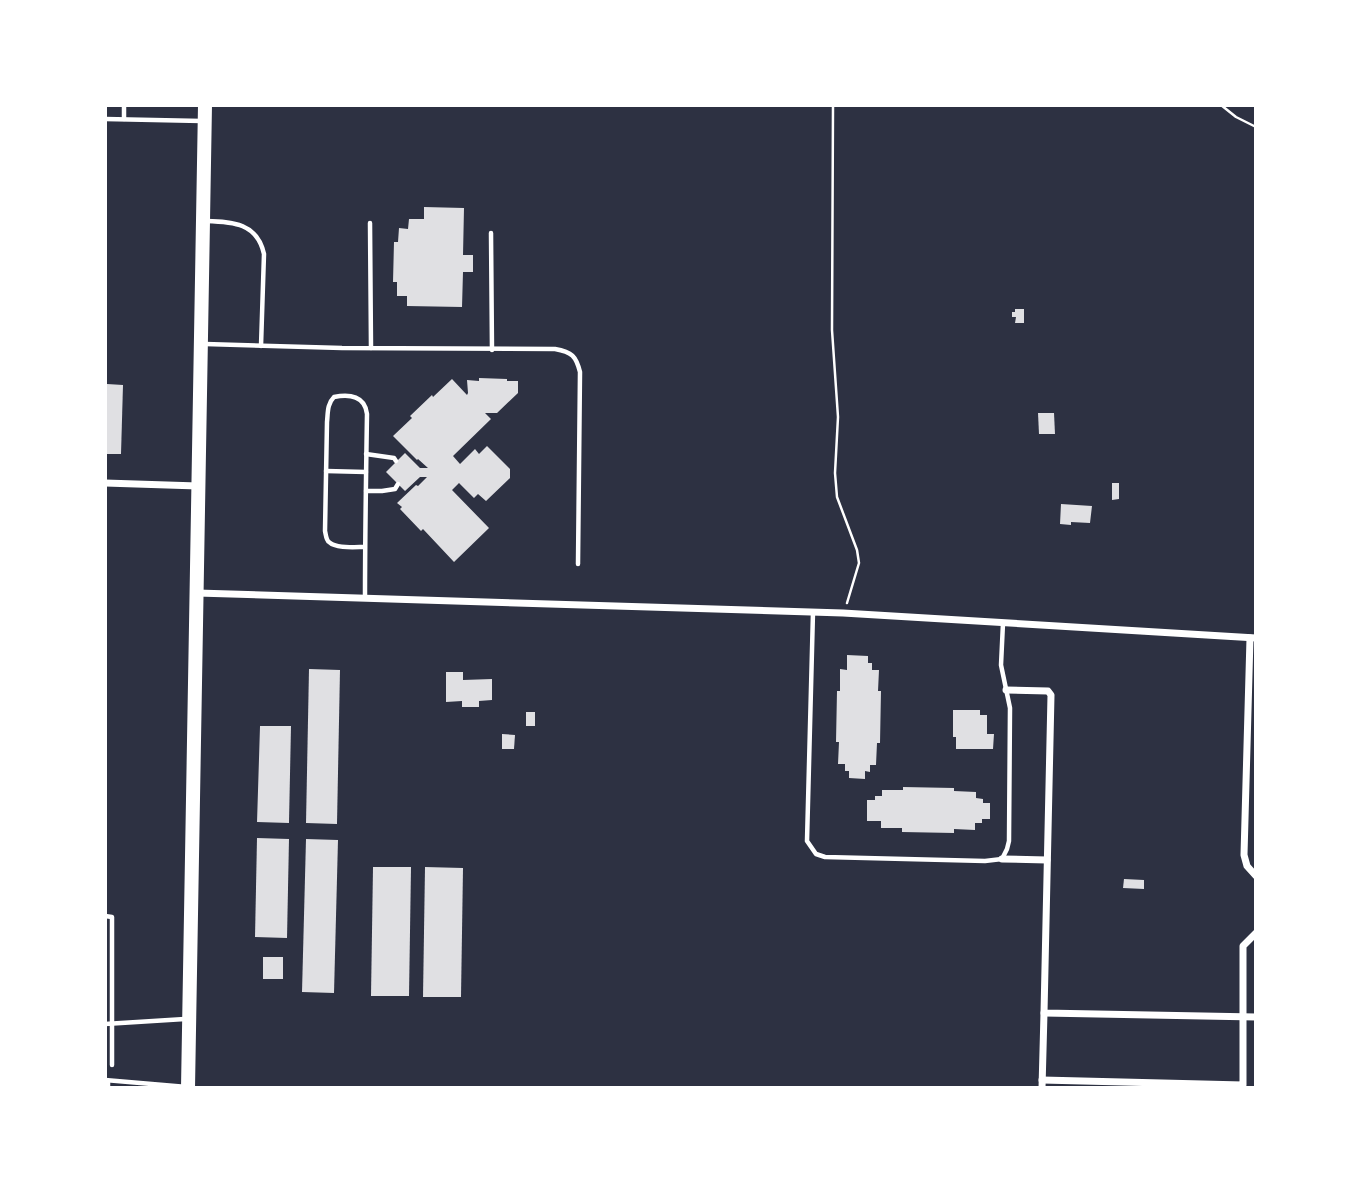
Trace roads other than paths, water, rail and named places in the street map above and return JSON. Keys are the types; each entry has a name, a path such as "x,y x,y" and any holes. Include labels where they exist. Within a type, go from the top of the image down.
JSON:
{"main road":[{"path":"188,1087 205,105"}],"street":[{"path":"105,483 198,486"},
{"path":"197,593 843,613 1253,638 1244,855 1247,866 1256,876"},
{"path":"1006,690 1048,691 1051,695 1042,1084 1243,1086 1243,946 1256,933"},
{"path":"1002,859 1047,860"},
{"path":"1044,1013 1256,1017"}],"lane":[{"path":"124,105 124,119"},
{"path":"105,119 205,121"},
{"path":"203,221 233,222 247,228 261,244 264,254 261,346"},
{"path":"370,223 371,348"},
{"path":"492,233 492,350"},
{"path":"201,344 555,349 567,352 577,359 580,372 578,564"},
{"path":"365,547 331,544 325,531 327,414 334,397 352,396 366,407 365,598"},
{"path":"366,454 394,458 396,461"},
{"path":"326,471 366,472"},
{"path":"366,491 395,489 398,484"},
{"path":"813,612 807,841 816,854 825,857 985,861 1002,859 1009,841 1010,708 1001,665 1003,622"},
{"path":"105,916 112,916 112,1065"},
{"path":"105,1024 189,1019"},
{"path":"108,1088 107,1081 188,1087"}]}
